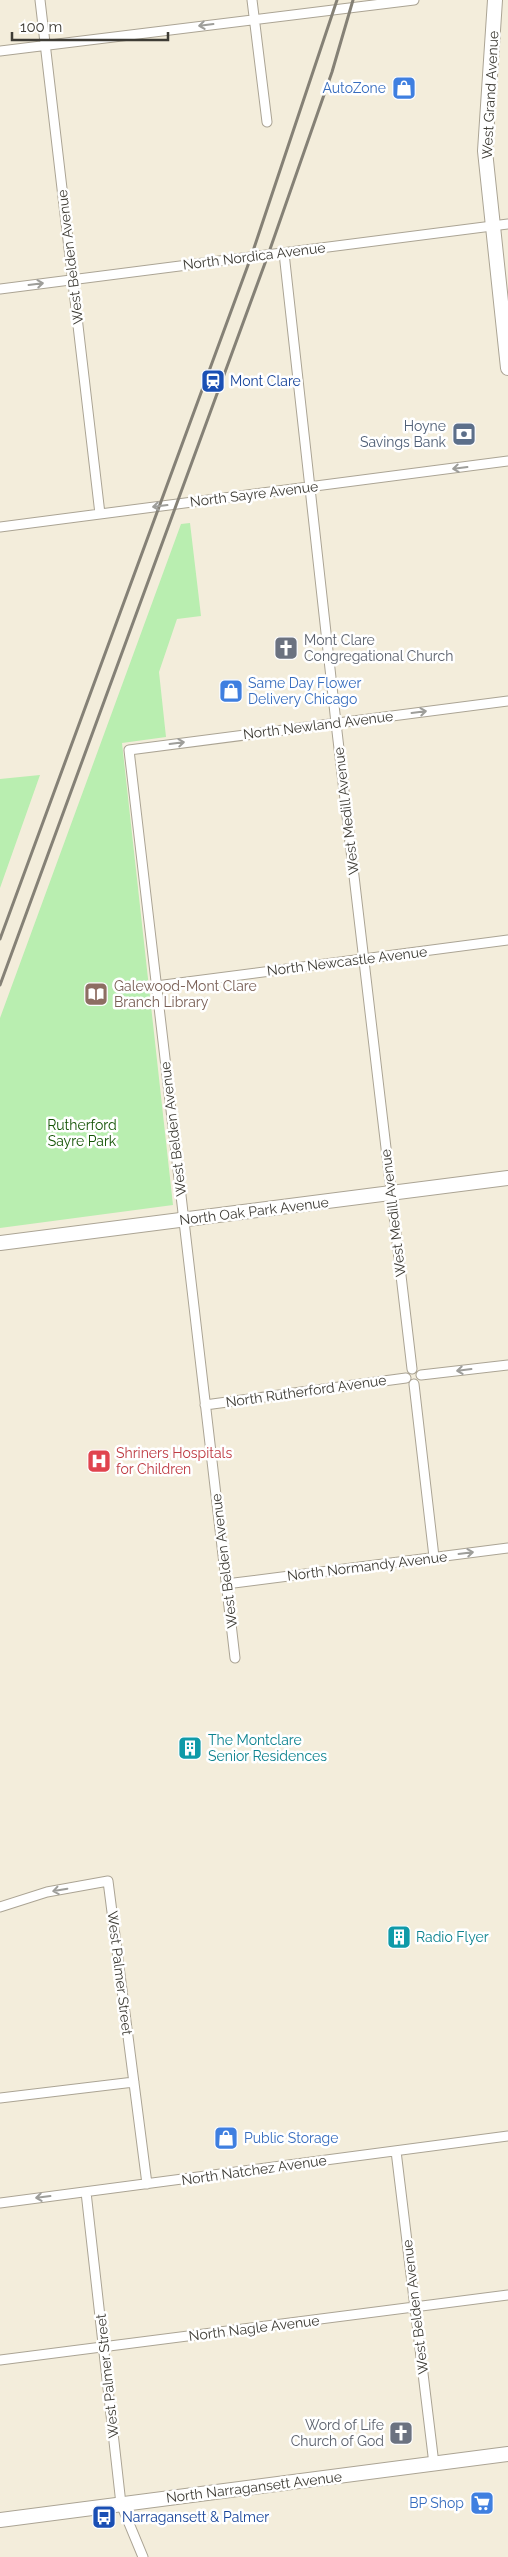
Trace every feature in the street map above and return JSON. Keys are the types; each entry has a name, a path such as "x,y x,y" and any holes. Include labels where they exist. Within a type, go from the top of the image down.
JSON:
{"street":[{"name":"West Belden Avenue","path":"40,0 100,514"},
{"path":"252,0 267,122"},
{"path":"0,51 254,18 414,0"},
{"name":"West Grand Avenue","path":"495,0 485,151 508,368"},
{"name":"North Nordica Avenue","path":"0,289 508,224"},
{"name":"West Medill Avenue","path":"284,252 336,723 412,1369"},
{"name":"North Sayre Avenue","path":"0,527 508,461"},
{"name":"North Newland Avenue","path":"129,750 508,701"},
{"name":"West Belden Avenue","path":"129,750 235,1658"},
{"name":"North Newcastle Avenue","path":"156,986 508,940"},
{"name":"North Oak Park Avenue","path":"0,1243 508,1178"},
{"path":"421,1375 508,1365"},
{"path":"414,1384 408,1382 406,1373 412,1369 419,1371 421,1375"},
{"path":"414,1384 418,1382 421,1375"},
{"name":"North Rutherford Avenue","path":"205,1404 406,1378"},
{"path":"414,1384 434,1557"},
{"name":"North Normandy Avenue","path":"226,1584 508,1548"},
{"name":"West Palmer Street","path":"0,1907 47,1892 108,1881 147,2184"},
{"path":"0,2098 134,2082"},
{"name":"North Natchez Avenue","path":"0,2203 508,2136"},
{"name":"West Belden Avenue","path":"396,2151 434,2464"},
{"name":"West Palmer Street","path":"86,2192 121,2504 143,2557"},
{"name":"North Nagle Avenue","path":"0,2360 508,2295"},
{"name":"North Narragansett Avenue","path":"0,2520 508,2454"}],"green space":[{"name":"Rutherford Sayre Park","path":"190,523 201,616 177,619 159,672 166,737 122,743 173,1205 0,1228 0,1018 181,524"},
{"path":"40,775 0,888 0,779"}],"railway":[{"path":"0,939 251,257 337,0"},
{"path":"0,985 268,255 332,72 353,0"}],"place":[{"name":"AutoZone","path":"404,88"},
{"name":"Mont Clare","path":"213,381"},
{"name":"Hoyne Savings Bank","path":"464,434"},
{"name":"Mont Clare Congregational Church","path":"286,648"},
{"name":"Same Day Flower Delivery Chicago","path":"231,691"},
{"name":"Galewood-Mont Clare Branch Library","path":"96,994"},
{"name":"Shriners Hospitals for Children","path":"99,1461"},
{"name":"The Montclare Senior Residences","path":"190,1748"},
{"name":"Radio Flyer","path":"399,1937"},
{"name":"Public Storage","path":"226,2138"},
{"name":"Word of Life Church of God","path":"401,2433"},
{"name":"BP Shop","path":"482,2503"},
{"name":"Narragansett & Palmer","path":"104,2517"}]}
